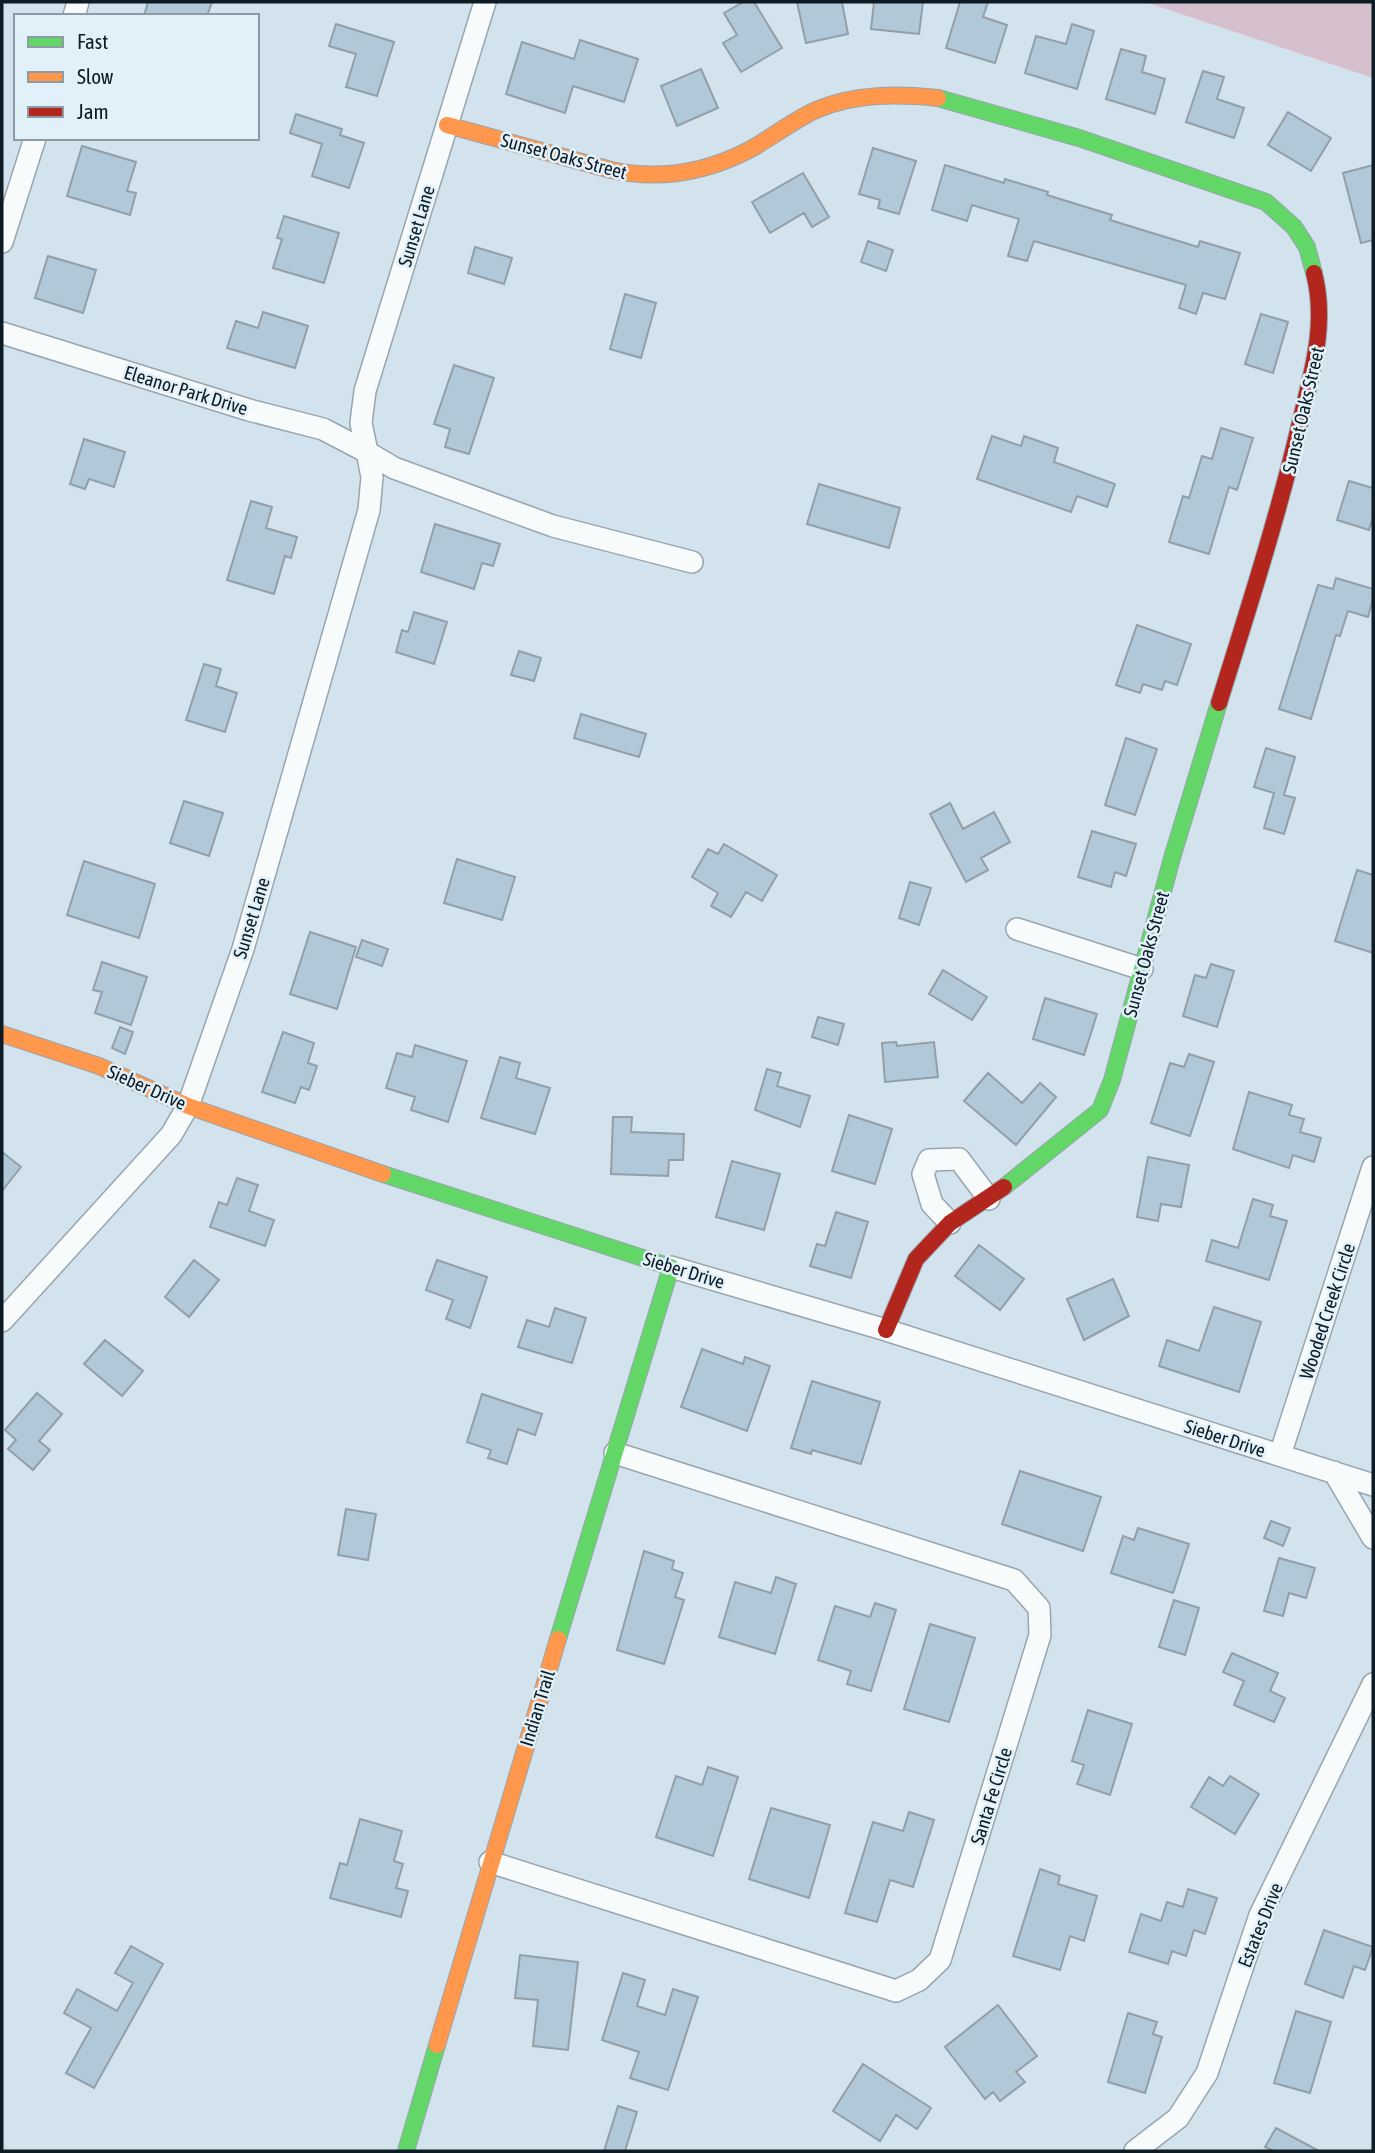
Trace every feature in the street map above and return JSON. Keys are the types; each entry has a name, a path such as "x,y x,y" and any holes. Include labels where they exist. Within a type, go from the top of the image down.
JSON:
{"street":[{"name":"Sunset Lane","path":"2,1321 171,1135 188,1106 243,949 369,510 372,477 361,423 365,391 485,2"},
{"name":"Sunset Oaks Street","path":"447,125 611,170 635,175 675,174 711,167 747,151 816,110 845,101 895,94 940,98 1079,138 1266,202 1294,227 1315,268 1319,293 1319,341 1283,493 1221,690 1112,1080 1100,1110 989,1199 950,1223 916,1259 886,1330"},
{"path":"2,242 34,140"},
{"name":"Eleanor Park Drive","path":"2,333 249,410 323,429 367,452"},
{"path":"367,452 394,468 553,526 692,562"},
{"path":"1017,929 1142,969"},
{"name":"Sieber Drive","path":"2,1034 99,1066 188,1106 353,1165 671,1266 886,1330 1373,1485"},
{"path":"950,1223 932,1204 922,1174 929,1160 960,1159 989,1199"},
{"name":"Wooded Creek Circle","path":"1280,1455 1373,1167"},
{"name":"Indian Trail","path":"406,2151 490,1862 671,1266"},
{"name":"Santa Fe Circle","path":"490,1862 896,1991 919,1980 940,1960 1040,1634 1039,1608 1014,1580 615,1453"},
{"path":"1334,1472 1373,1538"},
{"name":"Estates Drive","path":"1135,2151 1178,2118 1207,2074 1261,1915 1373,1684"}],"shaded area":[{"path":"1145,2 1373,2 1373,78"}],"building":[{"path":"148,2 212,2 208,14 145,14"},
{"path":"743,2 754,2 782,48 741,72 723,43 737,35 724,13"},
{"path":"797,2 842,2 848,34 806,43"},
{"path":"874,2 923,2 919,34 871,29"},
{"path":"960,2 988,2 983,17 1007,25 995,63 946,48"},
{"path":"336,24 394,42 377,96 346,87 356,54 329,46"},
{"path":"1072,24 1094,31 1077,89 1025,73 1036,36 1066,44"},
{"path":"580,40 638,59 624,102 573,86 565,113 506,94 522,42 574,59"},
{"path":"1121,49 1146,56 1142,72 1165,79 1155,114 1106,99"},
{"path":"701,69 718,108 677,126 661,86"},
{"path":"1203,71 1224,77 1217,99 1244,108 1234,138 1186,122"},
{"path":"1288,112 1331,138 1311,171 1268,145"},
{"path":"296,114 342,129 340,135 364,143 349,188 312,176 322,144 290,133"},
{"path":"82,146 136,162 127,191 136,193 130,215 67,196"},
{"path":"873,148 916,161 899,214 878,208 880,200 859,194"},
{"path":"945,165 1004,183 1005,179 1048,192 1047,195 1112,215 1110,220 1198,247 1200,241 1240,253 1225,299 1203,293 1196,314 1179,308 1186,285 1034,241 1027,261 1008,256 1019,219 972,205 967,221 932,210"},
{"path":"1373,165 1373,240 1361,243 1343,173"},
{"path":"803,173 829,217 812,227 804,213 770,233 752,202"},
{"path":"284,216 339,233 324,283 273,268 282,239 277,238"},
{"path":"868,241 893,250 886,271 861,262"},
{"path":"475,247 512,258 504,284 468,273"},
{"path":"48,256 96,270 83,313 35,298"},
{"path":"625,294 656,303 641,358 610,349"},
{"path":"263,312 308,326 295,368 227,348 236,321 258,328"},
{"path":"1261,314 1288,322 1273,373 1245,364"},
{"path":"454,365 494,378 469,454 445,447 450,429 434,424"},
{"path":"1221,428 1253,438 1237,490 1229,487 1209,554 1169,542 1183,496 1189,498 1202,456 1212,459"},
{"path":"992,436 1021,446 1024,436 1058,448 1054,462 1115,484 1107,507 1077,496 1071,512 977,479"},
{"path":"84,439 125,452 114,487 89,479 85,489 70,484"},
{"path":"1349,481 1373,488 1373,517 1369,530 1337,520"},
{"path":"819,484 900,508 889,548 807,524"},
{"path":"251,501 272,507 266,528 297,537 291,558 285,556 274,594 227,580"},
{"path":"435,524 500,544 493,566 482,563 474,589 421,572"},
{"path":"1336,578 1373,589 1373,598 1368,617 1348,611 1340,636 1336,635 1311,719 1279,709 1318,585 1333,589"},
{"path":"414,612 447,622 434,664 396,652 402,630 408,632"},
{"path":"1137,625 1191,644 1177,685 1165,681 1162,690 1143,684 1140,693 1116,685"},
{"path":"519,651 541,658 534,681 511,675"},
{"path":"204,664 221,669 216,686 237,693 225,732 186,720"},
{"path":"581,714 646,734 639,757 574,738"},
{"path":"1126,738 1157,749 1135,815 1105,805"},
{"path":"1266,748 1295,757 1284,795 1295,798 1284,834 1264,828 1274,793 1254,787"},
{"path":"184,801 223,813 209,856 170,843"},
{"path":"950,803 963,829 994,812 1010,842 981,858 988,870 966,882 930,814"},
{"path":"1092,831 1136,844 1126,876 1115,872 1111,887 1078,877"},
{"path":"724,844 777,875 762,901 746,892 731,917 711,906 718,893 692,877 708,849 718,854"},
{"path":"457,859 515,877 502,920 444,903"},
{"path":"84,861 155,884 139,938 67,915"},
{"path":"1357,870 1373,875 1373,953 1335,941"},
{"path":"910,882 931,888 919,925 899,918"},
{"path":"310,932 356,947 337,1009 290,994"},
{"path":"362,940 388,949 382,966 356,957"},
{"path":"102,962 147,977 131,1025 95,1013 102,992 93,990"},
{"path":"1211,964 1234,971 1217,1027 1183,1016 1195,975 1206,978"},
{"path":"943,970 987,997 972,1020 929,994"},
{"path":"1045,998 1097,1014 1084,1055 1033,1039"},
{"path":"818,1017 844,1024 838,1045 812,1037"},
{"path":"120,1027 133,1032 125,1054 112,1048"},
{"path":"283,1032 314,1043 308,1063 317,1066 309,1090 301,1087 295,1103 262,1092"},
{"path":"896,1042 897,1046 934,1042 938,1077 885,1082 882,1043"},
{"path":"415,1045 467,1061 448,1122 411,1110 415,1097 386,1088 397,1053 412,1057"},
{"path":"1189,1054 1214,1062 1190,1136 1151,1123 1170,1063 1184,1067"},
{"path":"500,1057 520,1063 516,1078 550,1088 535,1134 481,1118"},
{"path":"767,1069 781,1073 777,1086 810,1096 800,1127 755,1110"},
{"path":"988,1073 1022,1103 1040,1083 1056,1097 1016,1145 964,1101"},
{"path":"1249,1092 1292,1105 1289,1115 1304,1119 1300,1132 1321,1138 1314,1162 1293,1155 1289,1168 1233,1149"},
{"path":"849,1115 892,1129 875,1184 832,1171"},
{"path":"613,1117 632,1117 631,1132 684,1134 683,1160 669,1160 668,1176 611,1174"},
{"path":"2,1152 21,1167 2,1191"},
{"path":"1148,1157 1189,1165 1181,1207 1161,1204 1158,1221 1137,1217"},
{"path":"732,1161 780,1174 764,1230 716,1217"},
{"path":"237,1178 258,1185 249,1211 274,1220 265,1246 210,1227 219,1202 227,1205"},
{"path":"1253,1199 1273,1205 1270,1216 1287,1221 1269,1280 1206,1261 1212,1240 1238,1248"},
{"path":"836,1212 868,1222 851,1278 810,1266 817,1244 825,1246"},
{"path":"979,1245 1024,1279 1000,1310 955,1276"},
{"path":"194,1260 219,1280 189,1317 165,1297"},
{"path":"437,1260 487,1277 470,1328 446,1319 453,1300 426,1290"},
{"path":"1113,1279 1129,1316 1084,1340 1067,1299"},
{"path":"1214,1307 1261,1322 1239,1392 1159,1366 1167,1340 1199,1351"},
{"path":"555,1308 586,1318 572,1363 518,1347 527,1320 549,1327"},
{"path":"105,1340 143,1371 122,1396 84,1364"},
{"path":"702,1349 743,1364 745,1357 770,1366 747,1431 681,1407"},
{"path":"812,1381 880,1402 861,1464 812,1450 811,1454 791,1448"},
{"path":"37,1393 62,1414 39,1441 50,1450 33,1470 8,1449 16,1440 5,1430"},
{"path":"482,1394 542,1414 535,1435 518,1429 507,1464 488,1458 491,1450 467,1442"},
{"path":"1020,1471 1101,1497 1083,1551 1002,1524"},
{"path":"346,1509 376,1514 368,1560 338,1555"},
{"path":"1271,1521 1290,1528 1283,1546 1264,1538"},
{"path":"1138,1528 1189,1544 1173,1593 1111,1573 1123,1536 1134,1540"},
{"path":"644,1551 674,1561 672,1569 683,1573 675,1597 684,1600 664,1664 617,1650"},
{"path":"1279,1558 1315,1568 1306,1598 1289,1593 1283,1616 1264,1611"},
{"path":"776,1577 796,1584 775,1654 719,1637 735,1582 771,1593"},
{"path":"1174,1600 1199,1608 1185,1655 1159,1647"},
{"path":"875,1603 896,1610 871,1691 847,1684 851,1671 818,1660 835,1606 870,1617"},
{"path":"930,1624 975,1638 949,1722 904,1709"},
{"path":"1232,1653 1278,1673 1270,1691 1285,1698 1274,1722 1234,1705 1244,1681 1223,1672"},
{"path":"1088,1710 1132,1724 1110,1795 1077,1784 1084,1765 1072,1761"},
{"path":"708,1767 738,1777 713,1856 656,1837 676,1776 702,1785"},
{"path":"1230,1776 1259,1794 1235,1834 1191,1807 1209,1777 1223,1786"},
{"path":"771,1808 830,1825 809,1898 749,1879"},
{"path":"909,1812 934,1820 913,1887 890,1880 877,1922 845,1913 873,1822 903,1831"},
{"path":"360,1819 402,1831 394,1861 403,1864 396,1888 408,1891 401,1917 330,1898 340,1863 347,1865"},
{"path":"1040,1869 1060,1876 1058,1884 1097,1896 1084,1941 1070,1936 1060,1970 1013,1956"},
{"path":"1188,1889 1217,1898 1205,1934 1194,1930 1186,1956 1172,1951 1168,1964 1129,1952 1141,1914 1161,1921 1167,1902 1183,1907"},
{"path":"1324,1930 1373,1947 1365,1970 1354,1966 1343,1998 1305,1984"},
{"path":"131,1946 163,1964 94,2088 66,2073 91,2028 64,2013 77,1989 117,2011 133,1983 115,1973"},
{"path":"520,1955 578,1962 568,2050 533,2046 538,2000 515,1998"},
{"path":"623,1973 645,1980 637,2006 665,2015 673,1989 698,1997 668,2090 630,2078 639,2052 602,2040"},
{"path":"998,2005 1037,2056 1016,2072 1025,2082 1000,2101 993,2092 985,2099 945,2047"},
{"path":"1296,2011 1331,2022 1310,2093 1274,2083"},
{"path":"1128,2013 1157,2022 1153,2034 1162,2037 1145,2093 1108,2082"},
{"path":"863,2064 931,2108 917,2129 896,2115 880,2141 833,2111"},
{"path":"618,2106 637,2112 625,2151 604,2151"},
{"path":"1276,2128 1319,2151 1274,2151 1265,2147"}],"traffic: fast":[{"path":"938,98 1079,138 1266,202 1294,227 1307,247 1314,273"},
{"path":"1004,1187 1100,1110 1112,1080 1172,858 1219,703"},
{"path":"383,1174 671,1267 558,1639"},
{"path":"406,2151 437,2045"}],"traffic: slow":[{"path":"447,125 611,170 663,174 697,169 731,159 807,114 831,104 877,96 938,98"},
{"path":"2,1034 99,1066 188,1106 383,1174"},
{"path":"437,2045 558,1639"}],"traffic: jam":[{"path":"1219,703 1261,568 1312,372 1319,313 1314,273"},
{"path":"886,1330 916,1259 950,1223 1004,1187"}]}
